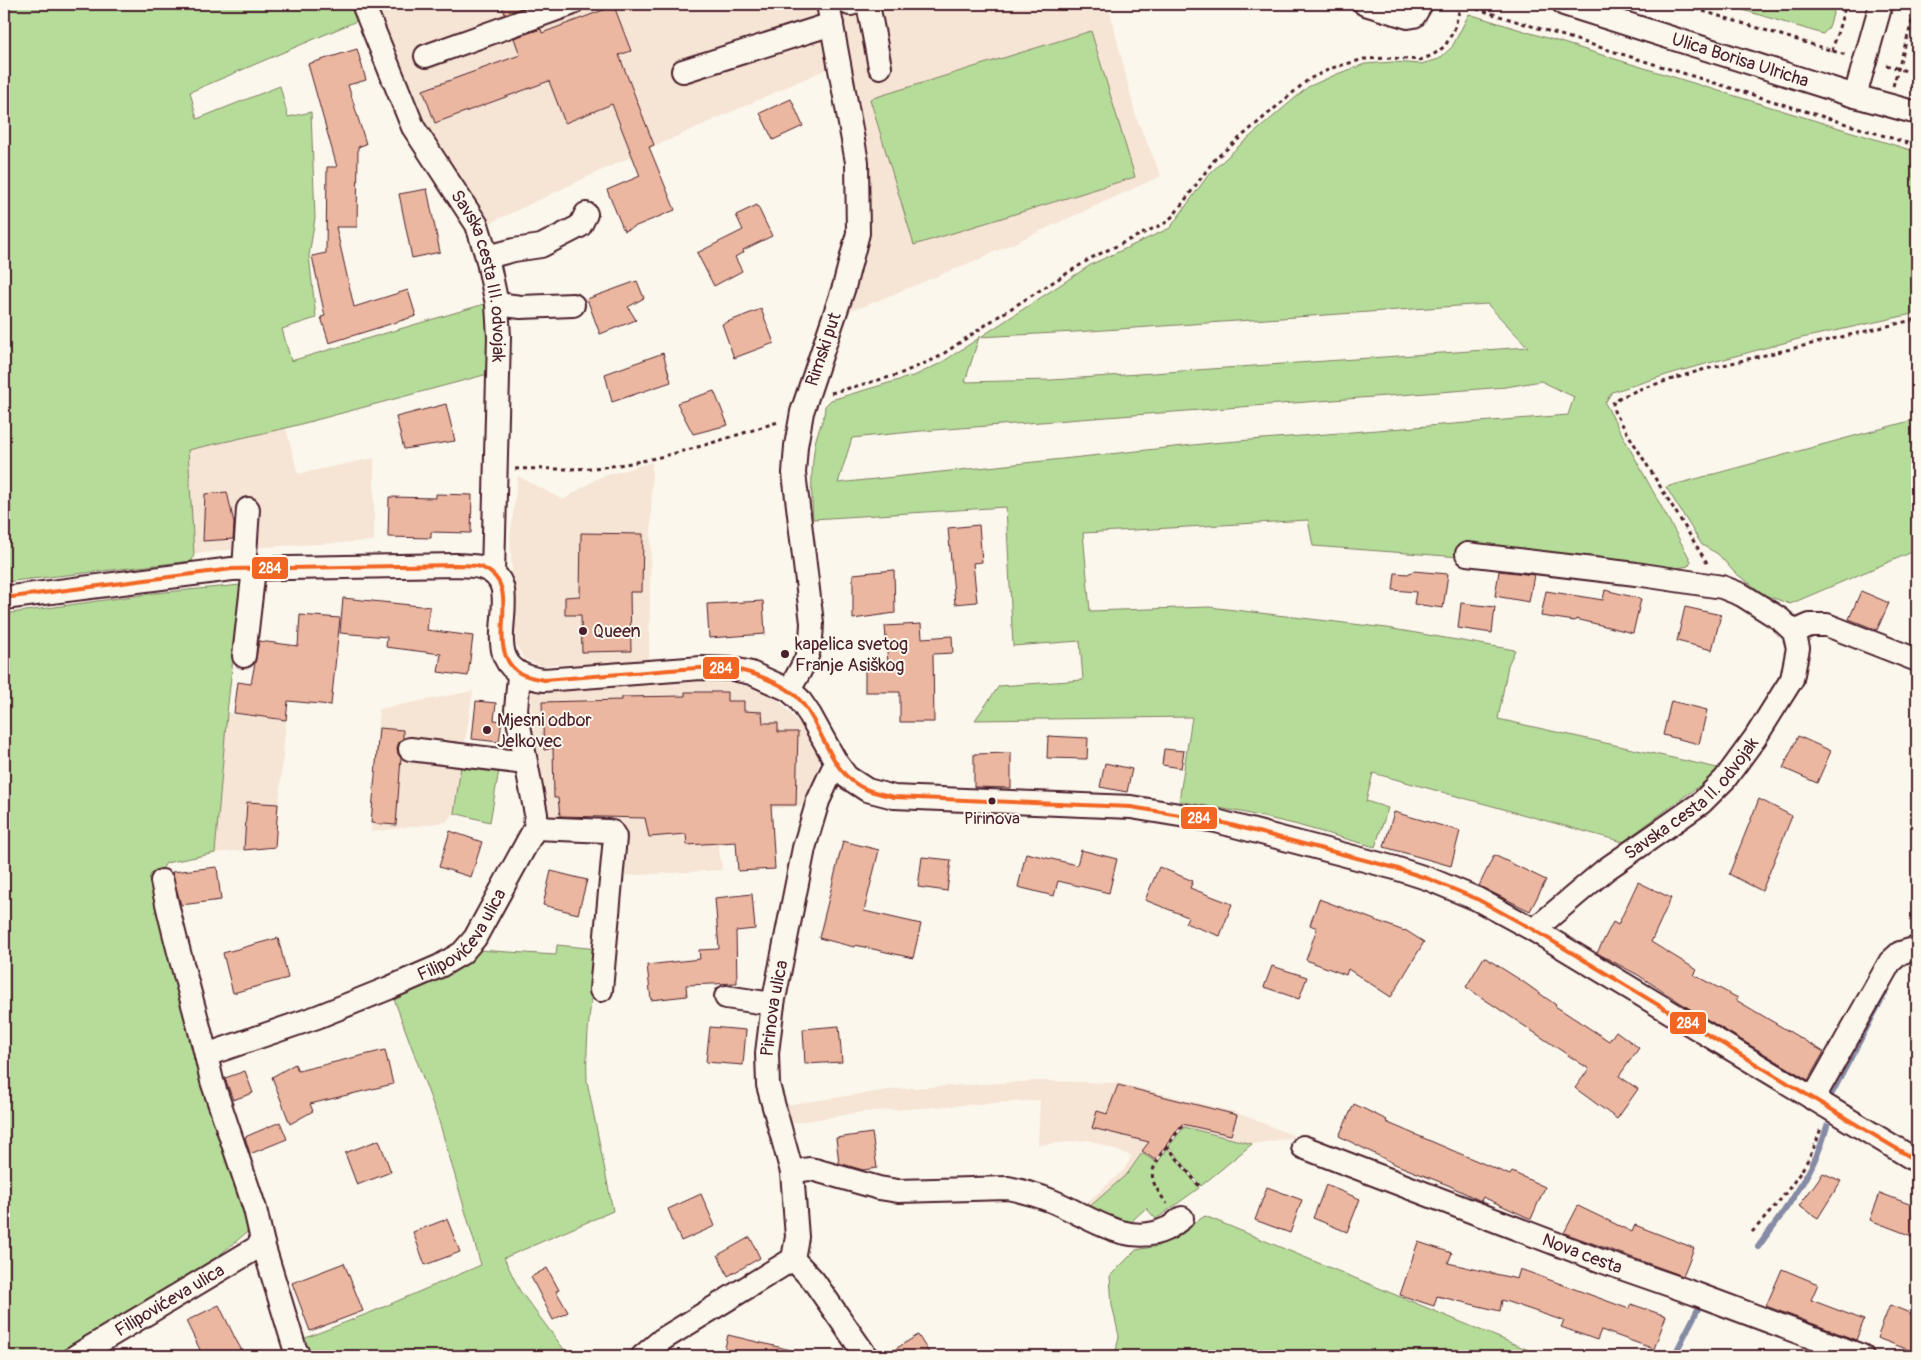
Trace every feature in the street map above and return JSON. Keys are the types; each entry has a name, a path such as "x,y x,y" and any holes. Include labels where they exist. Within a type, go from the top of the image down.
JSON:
{"street":[{"name":"Savska cesta III. odvojak","path":"363,4 413,127 477,225 487,257 497,304 499,337 493,573"},
{"path":"868,4 880,67"},
{"path":"1365,4 1408,17 1414,16 1421,4"},
{"name":"Ulica Borisa Ulricha","path":"1564,4 1855,96 1917,113"},
{"path":"1855,96 1881,4"},
{"path":"426,56 561,7"},
{"path":"683,71 830,14"},
{"name":"Rimski put","path":"789,690 807,659 811,646 812,623 794,473 796,446 802,412 844,287 858,233 857,162 830,14"},
{"path":"487,257 541,246 580,226 586,214"},
{"path":"497,304 521,307 573,305"},
{"path":"244,656 249,569 248,509"},
{"path":"1467,554 1636,574 1722,587 1742,595 1780,619 1794,632 1810,625 1828,625 1917,660"},
{"path":"4,598 232,569 456,565 483,568 493,573 499,580 503,590 502,651 505,661 519,675 530,679 544,680 701,668 751,673 789,690 799,699 846,777 867,790 894,798 1131,807 1216,821 1395,868 1429,879 1477,900 1534,930 1917,1161"},
{"name":"Savska cesta II. odvojak","path":"1534,930 1605,870 1701,803 1725,779 1755,738 1792,679 1798,648 1794,632"},
{"name":"Filipovićeva ulica","path":"206,1056 335,1010 431,970 462,953 475,938 534,828 536,814 516,710 519,675"},
{"path":"410,749 526,764"},
{"name":"Pirinova ulica","path":"793,1259 797,1237 792,1172 768,1084 767,1053 773,1004 804,848 818,802 836,762"},
{"path":"534,828 608,831 612,832 615,837 601,990"},
{"path":"162,881 168,914 217,1097 255,1209 263,1244 298,1356"},
{"path":"1820,1103 1890,962 1900,953 1917,948"},
{"path":"726,997 773,1004"},
{"name":"Nova cesta","path":"1302,1147 1604,1262 1862,1356"},
{"path":"792,1172 808,1169 816,1170 880,1188 898,1191 1008,1188 1051,1200 1114,1230 1130,1234 1151,1234 1167,1229 1176,1213"},
{"name":"Filipovićeva ulica","path":"76,1356 263,1244"},
{"path":"643,1356 663,1339 793,1259 813,1280 866,1356"}],"path":[{"path":"830,393 897,375 937,358 1092,257 1165,223 1174,215 1215,159 1309,79 1332,68 1364,59 1393,58 1420,60 1433,55 1445,46 1454,30 1461,4 1917,146"},
{"path":"1680,4 1832,51 1917,74"},
{"path":"1832,51 1846,4"},
{"path":"1898,68 1917,6"},
{"path":"1722,587 1614,411 1613,402 1640,390 1702,370 1917,319"},
{"path":"496,468 592,468 634,462 688,449 786,420"},
{"path":"1752,1232 1771,1212 1804,1165 1817,1142 1820,1103"},
{"path":"1176,1213 1155,1187 1152,1173 1153,1167 1182,1126"},
{"path":"1167,1146 1200,1187"}],"shaded area":[{"path":"372,4 815,4 831,67 602,170 488,224 428,135"},
{"path":"838,4 1108,4 1136,117 1161,176 979,259 862,307 850,310 863,263 866,228 862,134 847,38"},
{"path":"286,428 298,474 374,458 374,541 245,548 194,554 188,450"},
{"path":"652,462 649,662 540,665 524,659 516,644 510,537 518,476 563,500 598,478"},
{"path":"699,681 730,682 756,688 777,699 804,728 819,757 818,776 807,806 714,812 722,870 619,876 622,828 549,823 531,710 531,694 538,689"},
{"path":"473,691 454,813 446,822 371,832 379,709"},
{"path":"227,713 286,720 275,847 215,853"},
{"path":"1039,1081 1118,1083 1235,1112 1297,1137 1252,1144 1182,1126 1156,1162 1142,1153 1128,1173 1087,1209 1076,1212 1124,1170 1132,1156 1089,1140 1038,1145 1040,1100 862,1112 787,1124 785,1105 896,1089"}],"green space":[{"path":"4,4 353,4 359,20 190,92 197,119 280,86 288,117 311,112 315,218 309,256 316,318 282,329 291,361 488,303 488,374 286,428 188,450 194,554 192,561 4,582"},
{"path":"1723,4 1836,4 1829,27 1823,34"},
{"path":"1469,14 1917,152 1917,313 1802,338 1676,372 1612,392 1605,403 1691,561 1688,566 1678,568 1534,552 1460,557 1313,546 1308,520 1083,533 1090,611 1209,607 1387,628 1515,650 1508,665 1498,719 1722,769 1623,842 1373,773 1366,801 1388,808 1375,847 1294,824 1179,801 1192,717 975,720 999,686 1083,680 1080,641 1013,646 1006,507 813,519 812,481 814,453 825,406 831,400 916,375 941,363 979,338 965,382 1052,380 1528,347 1487,304 981,337 1092,264 1170,228 1209,174 1308,87 1365,64 1393,62 1421,64 1439,59 1452,47","holes":["1541,381 1574,397 1568,415 1212,443 838,483 852,438 921,431 1506,387"]},
{"path":"1091,31 1135,177 914,245 870,99"},
{"path":"1917,419 1917,550 1790,604 1765,595 1734,572 1718,554 1702,545 1666,487"},
{"path":"241,585 227,713 215,853 166,863 156,879 251,1229 217,1257 138,1305 139,1310 66,1356 4,1356 4,614 155,593"},
{"path":"462,760 499,770 490,822 454,813"},
{"path":"557,945 598,949 588,1031 587,1081 613,1211 504,1258 520,1291 569,1356 312,1356 303,1339 372,1312 481,1265 439,1121 394,999 459,965 477,950 556,955"},
{"path":"1184,1127 1252,1144 1201,1186 1169,1146"},
{"path":"1168,1148 1199,1188 1156,1219 1146,1208 1127,1228 1087,1209 1128,1173 1142,1153 1157,1163"},
{"path":"1205,1216 1543,1356 1115,1356 1119,1336 1112,1305 1110,1276 1136,1250 1158,1246"}],"building":[{"path":"501,4 532,4 505,14"},
{"path":"614,6 631,51 619,55 654,145 649,147 675,210 624,231 607,190 640,176 612,104 565,123 549,81 435,123 423,90 520,55 514,38 541,29 542,33"},
{"path":"357,49 366,80 348,85 366,144 358,147 357,227 336,227 354,307 408,290 416,316 329,343 321,317 325,316 312,256 326,253 327,167 337,167 308,64"},
{"path":"791,99 803,126 773,140 760,113"},
{"path":"427,189 440,252 412,258 399,194"},
{"path":"757,205 772,236 743,250 744,252 735,257 742,271 714,286 697,253 743,230 736,215"},
{"path":"637,281 644,298 628,307 636,320 600,334 587,299"},
{"path":"761,309 774,343 734,358 722,324"},
{"path":"663,353 671,382 612,402 605,374"},
{"path":"714,391 728,425 693,434 677,403"},
{"path":"446,404 455,441 404,449 396,417"},
{"path":"227,492 234,523 233,539 203,541 205,494"},
{"path":"436,494 472,495 471,533 431,532 431,538 388,537 389,497 436,498"},
{"path":"979,525 982,562 973,563 977,602 955,604 948,528"},
{"path":"581,533 643,534 642,592 630,592 631,651 582,652 581,615 565,615 565,597 580,596"},
{"path":"894,570 895,613 853,619 853,574"},
{"path":"1413,571 1448,574 1443,608 1414,604 1416,592 1393,590 1395,573 1408,574"},
{"path":"1499,571 1534,575 1529,602 1495,596"},
{"path":"1605,590 1641,599 1633,633 1576,619 1575,621 1541,616 1546,591 1603,600"},
{"path":"1861,591 1889,603 1877,630 1849,619"},
{"path":"343,598 430,607 427,630 473,636 468,676 438,672 441,654 386,647 387,637 340,633"},
{"path":"763,601 765,634 709,638 707,604"},
{"path":"1461,603 1495,607 1492,633 1458,628"},
{"path":"1685,607 1721,615 1712,650 1677,641"},
{"path":"300,615 340,618 331,705 288,701 286,720 234,713 238,682 251,684 259,641 298,646"},
{"path":"921,624 922,638 952,636 953,653 933,654 934,722 900,722 900,692 865,692 865,664 888,664 885,626"},
{"path":"685,692 727,692 727,701 744,701 744,711 762,712 763,723 778,723 778,732 798,732 796,805 771,805 775,869 738,871 736,842 687,845 686,834 649,837 645,818 560,816 558,798 554,798 553,748 544,750 542,702 622,700 622,697 685,696"},
{"name":"Mjesni odbor Jelkovec","path":"476,701 496,703 494,720 502,721 499,742 472,739"},
{"path":"1671,701 1707,710 1699,744 1663,735"},
{"path":"379,728 403,730 403,739 399,742 397,748 401,758 396,825 371,823"},
{"path":"1048,736 1088,738 1087,759 1047,758"},
{"path":"1798,736 1831,751 1817,783 1783,768"},
{"path":"1164,749 1184,751 1181,768 1162,765"},
{"path":"1011,753 1011,788 974,787 974,754"},
{"path":"1105,763 1132,769 1127,792 1100,787"},
{"path":"1759,799 1792,816 1762,891 1729,874"},
{"path":"247,802 278,804 275,847 244,850"},
{"path":"1394,812 1460,831 1451,866 1384,847"},
{"path":"450,831 482,842 471,877 439,867"},
{"path":"843,841 879,850 864,911 921,924 913,958 855,945 854,947 819,938"},
{"path":"1081,850 1117,859 1109,893 1058,881 1054,896 1018,887 1026,853 1077,865"},
{"path":"1494,855 1546,880 1530,911 1479,886"},
{"path":"922,857 951,860 947,891 918,887"},
{"path":"217,867 221,900 181,905 172,872"},
{"path":"1159,867 1193,881 1190,888 1232,904 1220,936 1185,923 1188,917 1145,900"},
{"path":"551,871 587,880 578,914 543,905"},
{"path":"1638,882 1671,898 1651,942 1697,970 1694,975 1738,998 1736,1000 1824,1052 1808,1080 1690,1009 1638,975 1597,953 1613,922 1618,925"},
{"path":"752,894 755,929 736,931 737,983 686,985 687,996 651,1000 647,965 700,959 699,950 719,949 715,898"},
{"path":"1319,899 1405,930 1424,942 1391,997 1348,969 1346,975 1306,960 1317,928 1310,925"},
{"path":"278,938 288,978 233,993 223,953"},
{"path":"1484,957 1609,1041 1616,1031 1639,1048 1619,1076 1638,1089 1617,1119 1575,1088 1589,1069 1466,987"},
{"path":"1272,966 1307,977 1299,999 1264,987"},
{"path":"839,1026 842,1062 805,1064 803,1029"},
{"path":"710,1027 746,1030 743,1065 706,1062"},
{"path":"385,1050 393,1084 310,1104 313,1111 290,1124 272,1077 295,1064 298,1071"},
{"path":"245,1071 253,1093 233,1100 225,1078"},
{"path":"1118,1085 1237,1115 1231,1135 1182,1124 1155,1160 1142,1151 1149,1142 1092,1128 1097,1111 1107,1114"},
{"path":"1354,1104 1387,1120 1386,1122 1510,1175 1512,1172 1545,1187 1531,1219 1483,1197 1481,1201 1448,1185 1397,1165 1339,1136"},
{"path":"280,1122 287,1139 250,1154 245,1137"},
{"path":"872,1133 877,1168 863,1170 839,1163 836,1138"},
{"path":"379,1140 391,1172 357,1185 345,1153"},
{"path":"1823,1173 1841,1181 1818,1218 1799,1206"},
{"path":"1326,1185 1360,1199 1347,1232 1313,1218"},
{"path":"1267,1187 1302,1200 1290,1233 1255,1220"},
{"path":"1880,1193 1917,1207 1917,1238 1870,1220"},
{"path":"701,1194 715,1226 681,1241 668,1209"},
{"path":"1578,1206 1632,1232 1635,1225 1694,1248 1683,1276 1564,1233"},
{"path":"447,1219 460,1252 425,1265 413,1232"},
{"path":"750,1237 760,1258 728,1276 718,1255"},
{"path":"1418,1242 1452,1253 1448,1263 1517,1279 1520,1269 1629,1309 1631,1304 1666,1316 1654,1349 1601,1330 1597,1340 1561,1327 1564,1321 1502,1300 1500,1311 1437,1296 1434,1306 1400,1295"},
{"path":"344,1263 363,1311 310,1331 292,1283"},
{"path":"547,1268 559,1290 556,1291 568,1312 553,1320 531,1277"},
{"path":"1782,1269 1818,1284 1811,1300 1864,1320 1856,1340 1766,1306"},
{"path":"219,1305 245,1356 203,1356 186,1321"},
{"path":"1890,1305 1917,1316 1917,1337 1912,1351 1877,1338"},
{"path":"728,1335 791,1350 791,1356 723,1356"},
{"path":"918,1335 931,1356 884,1356"}],"waterway":[{"path":"1832,1093 1885,993"},
{"path":"1758,1247 1798,1190 1815,1159 1827,1126"},
{"path":"1674,1356 1698,1309"}],"transit line":[{"name":"284","path":"4,598 232,569 456,565 480,567 495,577 502,589 503,647 508,661 518,672 524,675 544,680 696,668 733,669 777,683 798,698 807,709 828,749 844,774 855,783 874,792 894,797 1131,807 1216,821 1395,868 1429,879 1477,899 1534,930 1917,1161"}],"place":[{"name":"Queen","path":"583,631"},
{"name":"kapelica svetog Franje Asiškog","path":"785,654"},
{"name":"Mjesni odbor Jelkovec","path":"487,730"},
{"name":"Pirinova","path":"992,801"}]}
